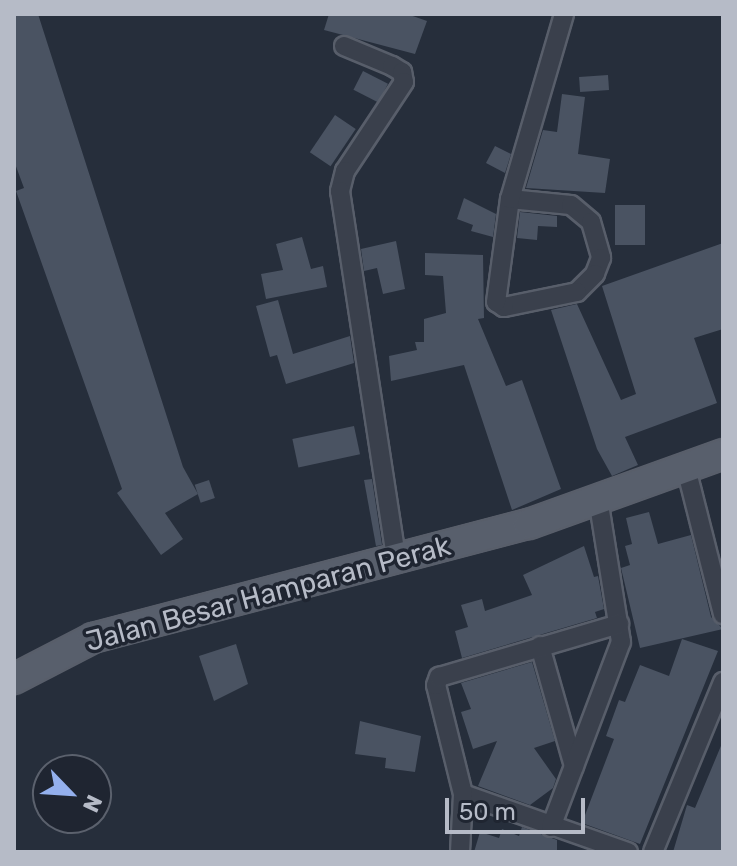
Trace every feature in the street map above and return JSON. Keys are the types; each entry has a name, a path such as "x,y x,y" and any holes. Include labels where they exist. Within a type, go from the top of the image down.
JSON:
{"main road":[{"name":"Jalan Besar Hamparan Perak","path":"14,679 93,638 396,556 529,524 723,454"}],"street":[{"path":"510,199 571,205 591,222 601,258 595,274 577,292 504,307 496,302 510,199 560,23"},
{"path":"344,46 402,72 404,82 345,171 340,191 396,556"},
{"path":"686,468 723,614"},
{"path":"551,827 616,666 619,624 598,498"},
{"path":"460,852 463,794 436,685 439,677 619,624"},
{"path":"540,646 574,766"},
{"path":"653,852 723,682"},
{"path":"463,794 628,852"}],"building":[{"path":"14,14 38,14 183,467 198,494 165,513 183,539 161,555 117,493 122,489 16,191 24,188 14,161"},
{"path":"329,14 407,14 427,21 415,54 324,30"},
{"path":"363,71 388,84 378,102 353,90"},
{"path":"608,75 609,90 580,92 579,77"},
{"path":"562,94 585,97 578,154 610,159 605,193 526,188 543,130 557,132"},
{"path":"335,115 356,129 331,166 310,152"},
{"path":"495,146 511,154 505,173 486,163"},
{"path":"464,198 496,214 493,237 471,231 473,225 457,219"},
{"path":"615,205 645,205 645,245 615,245"},
{"path":"520,212 557,216 557,227 538,226 537,240 517,238"},
{"path":"302,237 311,269 323,266 327,287 266,299 261,274 283,270 276,244"},
{"path":"396,241 405,289 383,294 377,268 364,271 361,249"},
{"path":"723,243 723,329 694,338 717,403 625,437 638,465 612,476 597,449 551,310 577,304 621,400 636,394 602,286"},
{"path":"425,253 483,255 484,318 478,319 506,386 522,380 561,489 512,510 464,365 391,381 389,356 417,350 415,342 424,342 424,319 446,313 443,276 425,275"},
{"path":"278,300 293,354 350,336 354,363 286,384 277,355 270,357 256,306"},
{"path":"354,426 360,454 298,467 292,439"},
{"path":"372,479 382,545 376,546 364,480"},
{"path":"209,480 215,498 201,503 195,485"},
{"path":"649,512 658,544 691,535 711,617 723,629 640,648 621,568 630,565 625,546 632,544 626,518"},
{"path":"584,546 594,577 598,576 604,609 595,612 597,618 462,658 455,631 468,627 461,605 482,599 485,611 532,595 523,575"},
{"path":"682,639 718,651 640,844 582,823 614,739 606,736 619,700 625,702 640,665 669,676"},
{"path":"236,644 248,684 214,701 199,656"},
{"path":"532,662 555,741 534,748 556,779 553,788 530,805 478,786 497,741 473,749 461,712 471,709 461,683"},
{"path":"360,721 421,736 415,772 385,768 386,758 355,754"},
{"path":"723,741 723,852 673,852 687,805 695,808"},
{"path":"522,827 557,840 557,852 474,852 480,832 499,838 502,829 519,836"}]}
